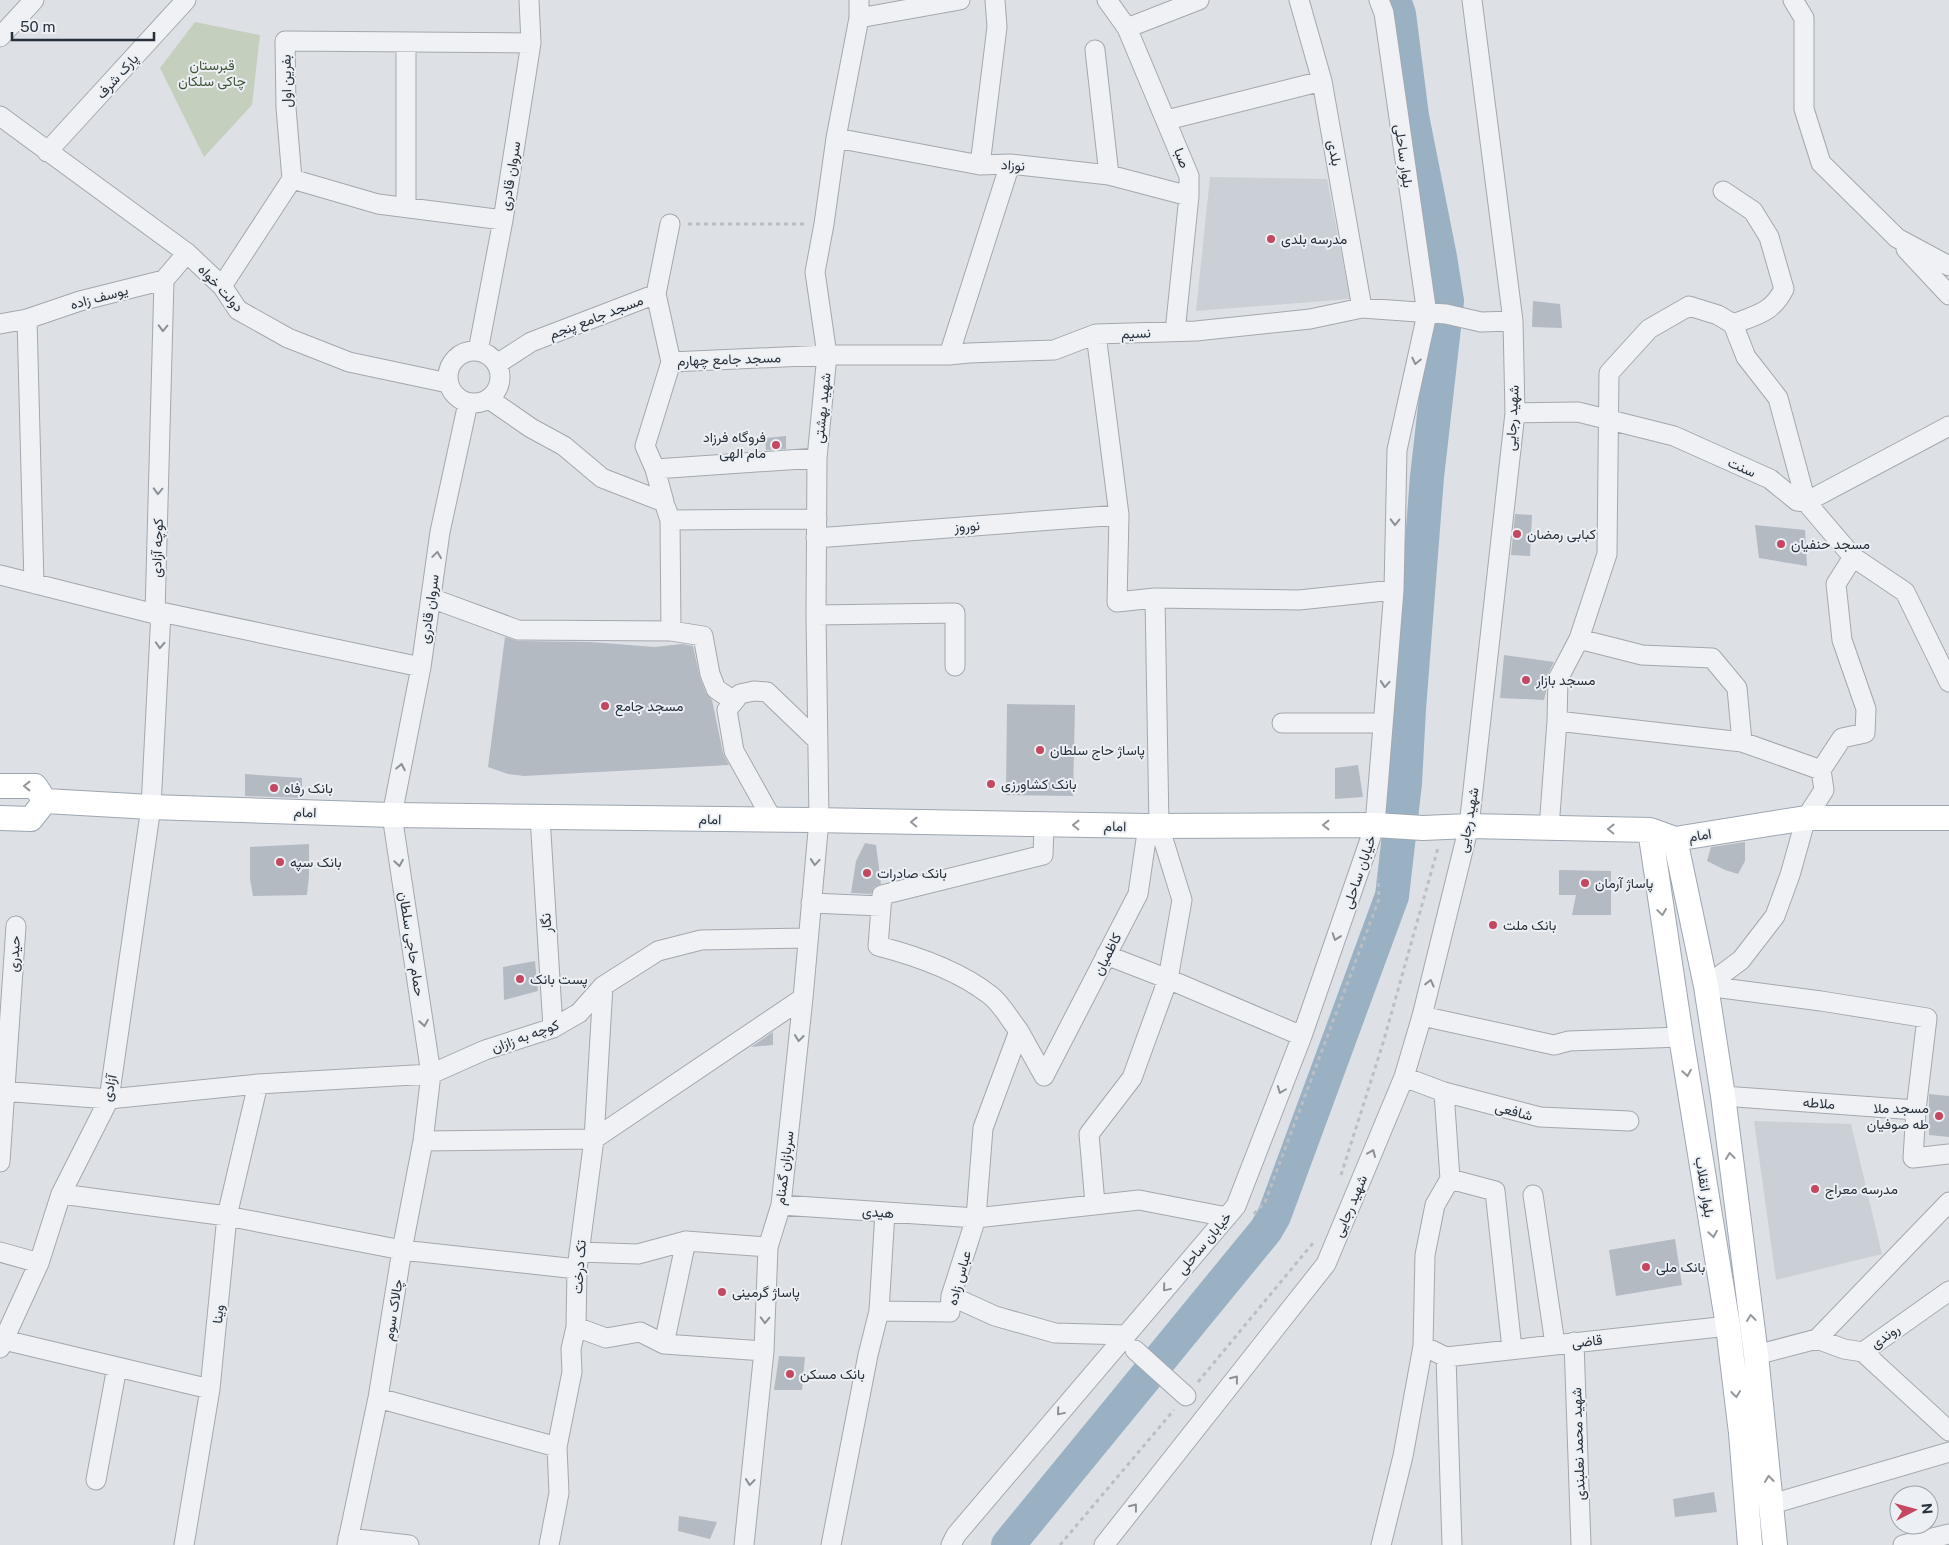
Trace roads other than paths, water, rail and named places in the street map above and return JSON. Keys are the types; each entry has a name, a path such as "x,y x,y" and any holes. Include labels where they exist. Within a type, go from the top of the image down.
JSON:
{"main road":[{"path":"0,786 35,786 45,801 31,819 0,818"},
{"name":"امام","path":"45,801 151,807 392,815 1154,826 1375,825 1433,828 1469,826 1650,830 1676,839 1806,818 1949,818"},
{"name":"بلوار انقلاب","path":"1650,830 1681,1037 1728,1326 1741,1433 1750,1545"},
{"name":"بلوار انقلاب","path":"1676,839 1706,986 1723,1096 1756,1355 1775,1545"}],"street":[{"path":"0,37 34,0"},
{"name":"پارک شرف","path":"47,152 186,0"},
{"name":"سروان قادری","path":"478,351 504,220 531,43 529,0"},
{"path":"859,9 960,0"},
{"path":"980,165 997,27 995,0"},
{"name":"صبا","path":"1107,0 1127,28 1189,176 1189,196 1175,332"},
{"path":"1127,28 1199,0"},
{"name":"بلدی","path":"1299,0 1322,81 1362,308"},
{"name":"بلوار ساحلی","path":"1379,0 1384,14 1436,314"},
{"name":"شهید رجایی","path":"1111,1542 1326,1264 1404,1077 1422,1016 1469,826 1515,413 1513,321 1472,0"},
{"path":"1793,0 1804,18 1804,109 1821,162 1897,238 1949,295"},
{"name":"شهید بهشتی","path":"819,820 816,614 817,458 827,355 815,272 859,9"},
{"name":"بفرین اول","path":"292,179 286,108 285,40 531,43"},
{"path":"406,42 406,207"},
{"path":"1095,50 1109,174"},
{"path":"1167,120 1322,81"},
{"name":"دولت خواه","path":"0,116 188,254 222,286 238,310 288,338 349,362 448,383"},
{"name":"نوزاد","path":"836,138 980,165 1010,164 1109,174 1189,196"},
{"path":"950,355 1010,164"},
{"path":"222,286 292,179 378,204 504,220"},
{"path":"1723,191 1753,211 1757,217 1769,237 1784,289 1780,298 1770,309 1733,324"},
{"name":"مسجد جامع پنجم","path":"497,364 531,342 656,294 670,224"},
{"path":"1897,238 1949,266"},
{"path":"164,280 188,254"},
{"name":"یوسف زاده","path":"0,324 27,319 80,301 164,280"},
{"name":"کوچه آزادی","path":"151,807 158,613 164,280"},
{"name":"مسجد جامع چهارم","path":"656,294 671,362 827,355"},
{"path":"1549,828 1558,680 1579,640 1607,554 1609,373 1649,329 1689,306 1718,314 1733,324 1746,357 1778,398 1806,502 1853,557 1905,592 1949,682"},
{"name":"نسیم","path":"827,355 950,355 1054,350 1096,334 1196,331 1310,319 1362,308 1436,314 1481,322 1513,321"},
{"name":"خیابان ساحلی","path":"951,1545 956,1535 1131,1342 1236,1206 1302,1036 1375,825 1394,590 1397,450 1436,314"},
{"path":"27,319 34,584"},
{"path":"1096,334 1119,515 1117,602 1154,598 1299,600 1394,590"},
{"path":"478,351 486,354 497,364 500,380 495,394 489,399 475,404 468,403 455,396 448,383 450,366 461,354 478,351"},
{"path":"671,362 645,446 655,469 670,520 671,631"},
{"path":"489,399 531,428 564,446 602,478 664,502"},
{"name":"سروان قادری","path":"392,815 421,667 440,532 468,403"},
{"name":"سنت","path":"1515,413 1578,412 1674,436 1770,479 1797,501 1806,502"},
{"path":"1806,502 1949,426"},
{"path":"655,469 817,458"},
{"name":"نوروز","path":"816,538 1119,515"},
{"path":"670,520 817,519"},
{"path":"1706,986 1740,960 1775,916 1790,875 1806,818 1824,790 1821,770 1842,738 1866,733 1866,709 1842,640 1836,584 1853,557"},
{"path":"0,575 158,613 421,667"},
{"path":"431,598 518,630 671,631 703,636 710,674 716,689 734,701"},
{"path":"1095,1204 1089,1134 1132,1078 1168,980 1182,900 1154,826 1154,598"},
{"path":"816,614 954,613 955,666"},
{"path":"1579,640 1642,655 1712,658 1737,688 1742,742"},
{"path":"772,819 734,750 727,710 740,694 754,691 767,692 818,741"},
{"path":"1556,721 1742,742 1821,770"},
{"path":"1282,723 1382,723"},
{"name":"آزادی","path":"2,1344 39,1263 62,1194 110,1099 151,807"},
{"name":"حمام حاجی سلطان","path":"392,815 431,1074"},
{"name":"نگار","path":"540,817 553,1028"},
{"name":"سربازان گمنام","path":"744,1545 764,1351 768,1247 781,1205 803,998 819,820"},
{"path":"1019,1031 991,996 946,969 914,955 878,946 882,896 1043,855 1044,824"},
{"name":"کاظمیان","path":"1019,1031 1044,1076 1138,894 1154,826"},
{"path":"811,903 881,906"},
{"name":"حیدری","path":"0,1162 3,1091 16,926"},
{"name":"کوچه به زازان","path":"431,1074 485,1050 553,1028 579,1013 602,986 658,951 701,940 808,938"},
{"path":"1106,955 1302,1036"},
{"name":"تک درخت","path":"549,1545 558,1493 557,1447 572,1372 571,1349 576,1327 578,1261 594,1139 602,986"},
{"path":"1706,986 1821,1001 1927,1018 1916,1110 1913,1158 1949,1154"},
{"path":"423,1141 594,1139 803,998"},
{"path":"1422,1016 1554,1045 1569,1041 1681,1037"},
{"name":"عباس زاده","path":"879,1311 950,1312 951,1296 976,1218 983,1128 1019,1031"},
{"path":"3,1091 110,1099 258,1084 431,1074"},
{"name":"چالاک سوم","path":"347,1542 378,1398 402,1250 423,1141 431,1074"},
{"name":"شافعی","path":"1404,1077 1444,1092 1540,1117 1629,1121"},
{"name":"وینا","path":"184,1545 210,1389 227,1216 258,1084"},
{"path":"1381,1545 1403,1456 1423,1346 1425,1255 1435,1205 1450,1179 1444,1092"},
{"name":"ملاطه","path":"1723,1096 1916,1110"},
{"path":"1450,1179 1495,1191 1512,1349"},
{"path":"62,1194 227,1216 402,1250 578,1261 638,1254 686,1241 768,1247"},
{"path":"1533,1195 1555,1344"},
{"path":"976,1218 1139,1200 1227,1217"},
{"path":"1756,1355 1817,1339 1949,1202"},
{"name":"هیدی","path":"781,1205 976,1218"},
{"path":"831,1545 868,1355 879,1311 885,1212"},
{"path":"664,1344 686,1241"},
{"path":"0,1252 39,1263"},
{"name":"روندی","path":"1817,1339 1844,1349 1863,1352 1949,1291"},
{"path":"951,1296 995,1316 1055,1333 1131,1342 1186,1396"},
{"name":"قاضی","path":"1446,1357 1728,1326"},
{"path":"576,1327 606,1338 640,1332 664,1344 764,1351"},
{"name":"شهید محمد نعلبندی","path":"1574,1342 1581,1545"},
{"path":"2,1344 117,1367 210,1389"},
{"path":"1423,1346 1446,1357 1452,1545"},
{"path":"1863,1352 1949,1431"},
{"path":"96,1480 117,1367"},
{"path":"378,1398 557,1447"},
{"path":"1772,1504 1949,1452"},
{"path":"1903,1545 1949,1534"},
{"path":"347,1542 409,1545"}],"waterway":[{"path":"1008,1545 1266,1230 1274,1216 1392,896 1405,783 1427,477 1447,301 1412,116 1399,14 1394,0"}],"place":[{"name":"مدرسه بلدی","path":"1271,239"},
{"name":"فروگاه فرزاد مام الهی","path":"776,445"},
{"name":"کبابی رمضان","path":"1517,534"},
{"name":"مسجد حنفیان","path":"1781,544"},
{"name":"مسجد بازار","path":"1526,680"},
{"name":"مسجد جامع","path":"605,706"},
{"name":"پاساژ حاج سلطان","path":"1040,750"},
{"name":"بانک کشاورزی","path":"991,784"},
{"name":"بانک رفاه","path":"274,788"},
{"name":"بانک سپه","path":"280,862"},
{"name":"بانک صادرات","path":"867,873"},
{"name":"پاساژ آرمان","path":"1585,883"},
{"name":"بانک ملت","path":"1493,925"},
{"name":"پست بانک","path":"520,979"},
{"name":"مسجد ملا طه صوفیان","path":"1939,1116"},
{"name":"مدرسه معراج","path":"1815,1189"},
{"name":"بانک ملی","path":"1646,1267"},
{"name":"پاساژ گرمینی","path":"722,1292"},
{"name":"بانک مسکن","path":"790,1374"}],"park label":[{"name":"قبرستان چاکی سلکان","path":"212,74"}]}
